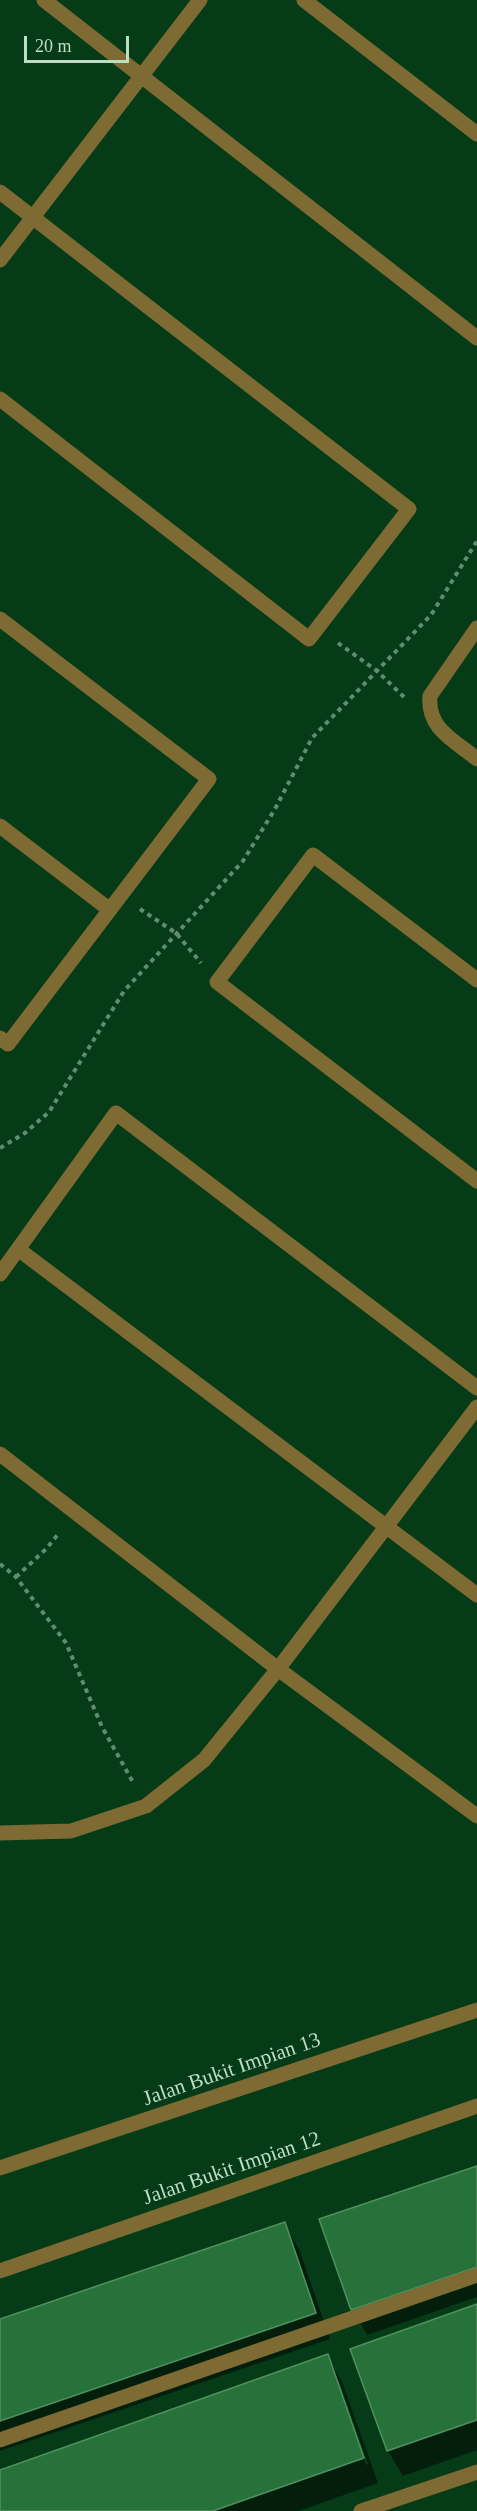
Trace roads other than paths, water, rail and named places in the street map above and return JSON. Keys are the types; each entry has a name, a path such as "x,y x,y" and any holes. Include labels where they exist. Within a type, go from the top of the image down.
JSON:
{"street":[{"path":"44,0 477,338"},
{"path":"0,260 200,0"},
{"path":"304,0 477,134"},
{"path":"0,192 409,509 313,634 0,399"},
{"path":"0,619 209,779 110,910 4,1041"},
{"path":"477,628 430,696 429,710 436,726 477,759"},
{"path":"0,826 110,910"},
{"path":"477,980 313,855 217,982 477,1180"},
{"path":"0,1274 116,1113 477,1388"},
{"path":"18,1249 477,1595"},
{"path":"0,1833 71,1831 146,1806 204,1760 278,1669 477,1407"},
{"path":"0,1454 278,1669 477,1816"},
{"name":"Jalan Bukit Impian 13","path":"0,2168 477,2010"},
{"name":"Jalan Bukit Impian 12","path":"0,2271 477,2106"},
{"path":"0,2440 477,2275"},
{"path":"362,2511 477,2472"}]}
